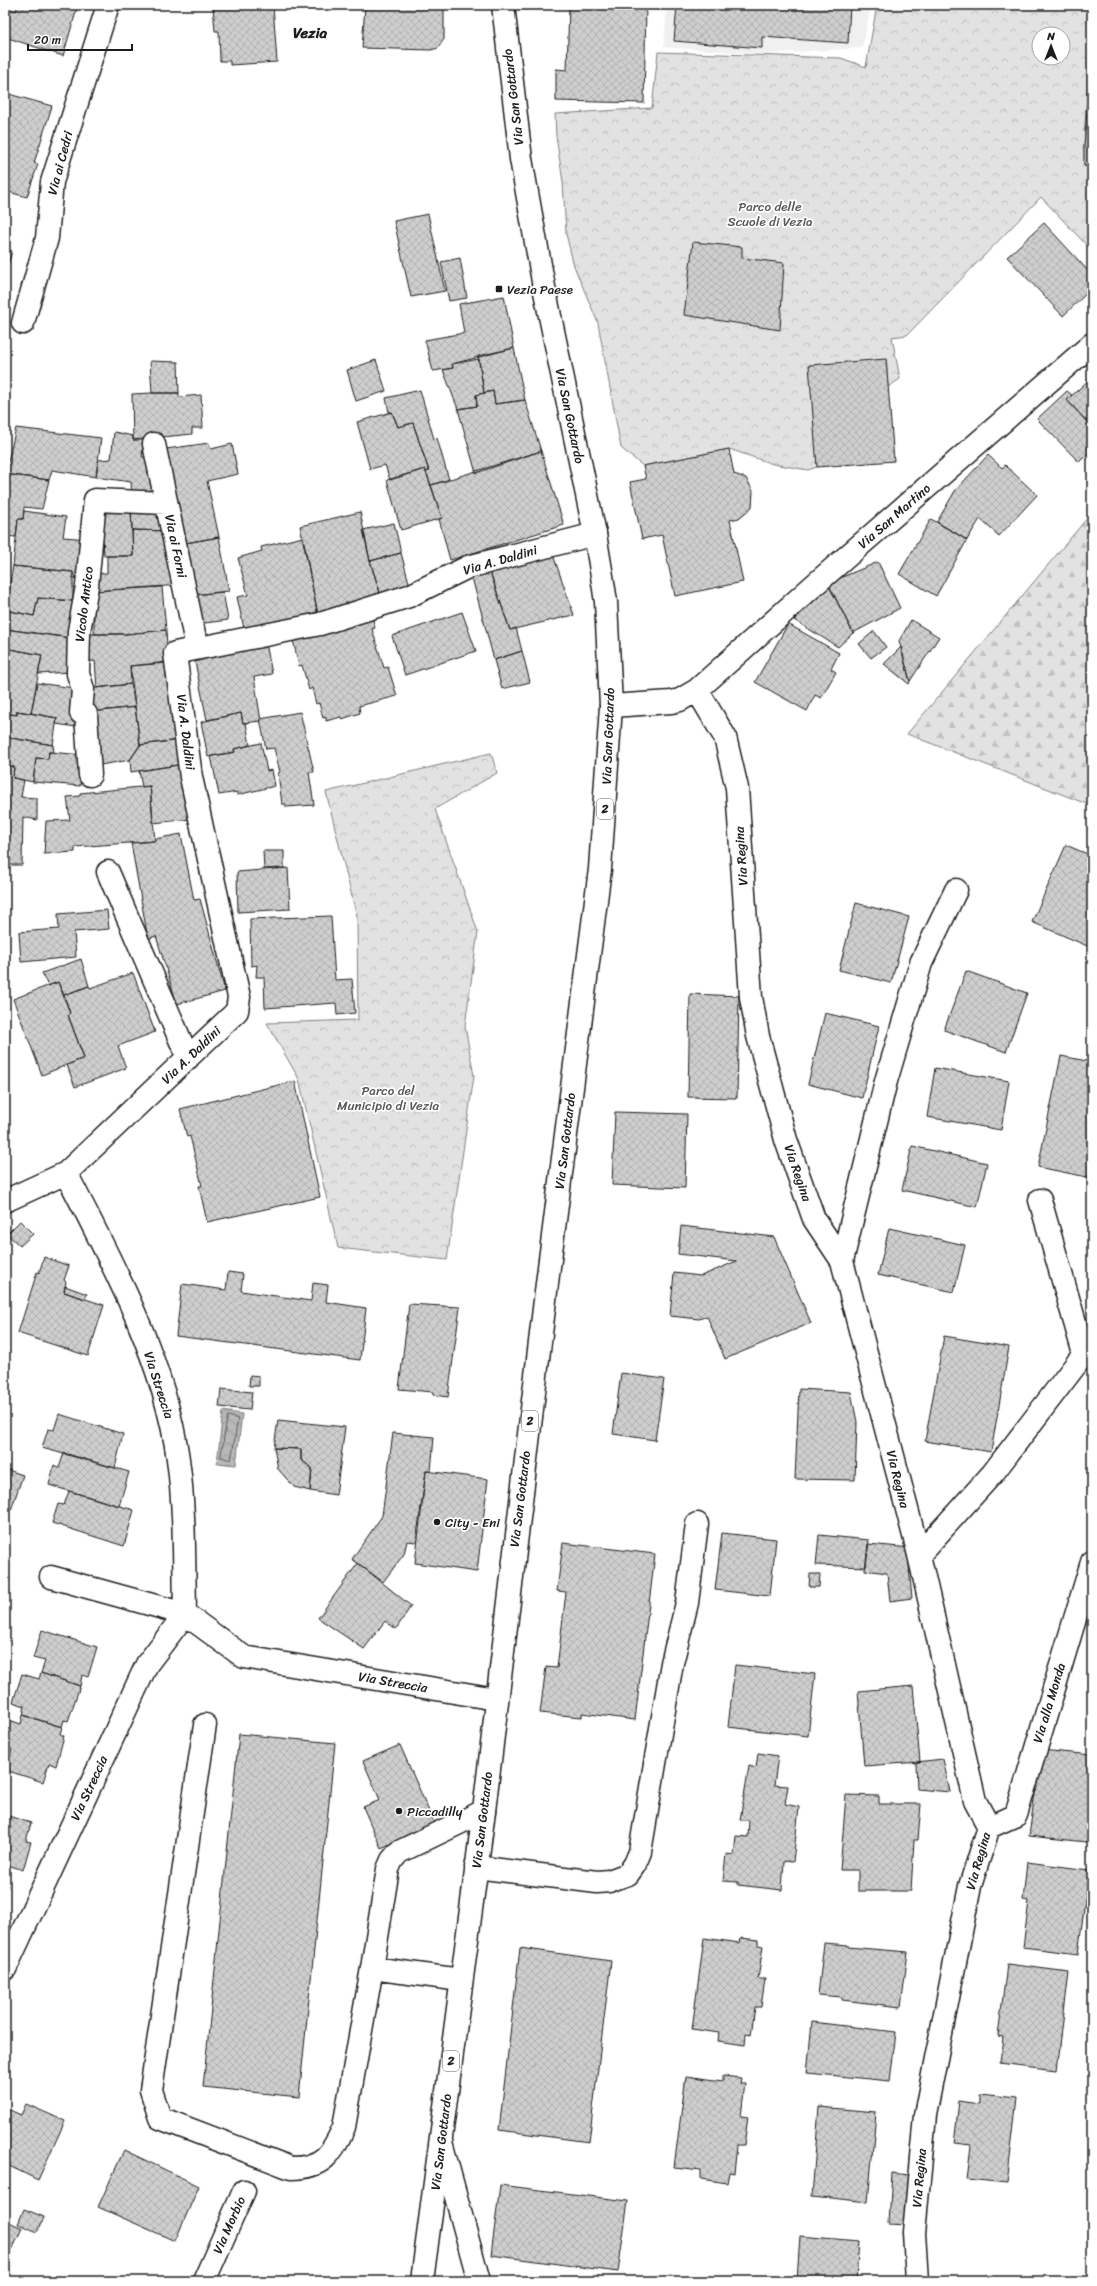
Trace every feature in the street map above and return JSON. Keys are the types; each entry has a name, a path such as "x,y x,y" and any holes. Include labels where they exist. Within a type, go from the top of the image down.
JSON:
{"street":[{"name":"Via ai Cedri","path":"23,323 47,238 52,182 108,5"},
{"name":"Via San Gottardo","path":"422,2281 484,1811 496,1700 600,869 611,706 606,602 595,534 544,287 521,158 503,5"},
{"name":"Via San Martino","path":"611,706 671,702 680,700 697,690 818,581 1092,344"},
{"name":"Via ai Forni","path":"154,444 197,648"},
{"name":"Vicolo Antico","path":"90,775 86,714 81,713 83,689 78,674 79,631 87,586 94,500 166,503"},
{"name":"Via A. Daldini","path":"12,1199 66,1173 237,1011 239,997 191,777 175,653 320,624 409,596 468,567 595,534"},
{"name":"Via Regina","path":"697,690 725,737 737,788 751,997 758,1036 786,1140 814,1219 842,1261 919,1555 975,1801 989,1828 970,1886 925,2115 914,2233 917,2281"},
{"path":"108,872 188,1058"},
{"path":"842,1261 886,1081 921,963 956,890"},
{"name":"Via Streccia","path":"5,1969 147,1664 185,1614 182,1501 178,1458 169,1413 159,1377 114,1266 66,1173"},
{"path":"5,1213 12,1199"},
{"path":"919,1555 992,1473 1084,1354 1040,1200"},
{"path":"476,1867 597,1882 619,1878 628,1874 636,1864 640,1852 672,1663 687,1603 697,1524"},
{"name":"Via alla Monda","path":"989,1828 1016,1815 1092,1562"},
{"path":"51,1577 185,1614"},
{"name":"Via Streccia","path":"185,1614 244,1657 496,1700"},
{"path":"205,1725 151,2090 160,2118 291,2168 305,2168 320,2162 334,2149 344,2127 388,1869 392,1860 399,1852 484,1811"},
{"path":"372,1968 461,1980"},
{"path":"441,2142 479,2281"},
{"name":"Via Morbio","path":"204,2281 244,2191"}],"shaded area":[{"path":"667,5 871,5 862,48 762,54 664,47"}],"green space":[{"name":"Parco delle Scuole di Vezia","path":"877,5 1092,5 1084,166 1092,167 1092,251 1041,197 907,335 892,337 900,379 888,387 886,359 817,467 808,470 773,464 729,449 643,466 621,448 598,323 574,266 566,234 563,182 556,136 555,114 652,108 658,52 841,58 866,67"},
{"path":"1088,517 1092,517 1092,806 907,734"},
{"name":"Parco del Municipio di Vezia","path":"491,753 497,773 435,809 478,932 465,1026 474,1076 447,1260 338,1248 299,1079 267,1023 358,1020 357,917 326,792"}],"water":[{"path":"223,1411 242,1414 236,1465 217,1463"}],"building":[{"path":"18,5 78,5 63,56 5,37 5,24 10,9 16,11"},
{"path":"213,5 273,5 277,62 230,65 230,61 220,61 219,31 215,31"},
{"path":"365,5 444,5 444,39 438,48 431,50 362,48"},
{"path":"569,5 646,5 644,103 556,101 556,69 567,70"},
{"path":"677,5 850,5 848,43 762,37 762,48 674,41"},
{"path":"1092,45 1092,167 1084,166 1084,147"},
{"path":"5,93 52,106 34,163 38,164 27,197 5,191"},
{"path":"428,214 445,291 411,297 394,221"},
{"path":"1044,223 1092,275 1092,288 1063,316 1007,257"},
{"path":"693,242 742,247 742,258 784,263 780,330 684,315"},
{"path":"5,249 12,251 5,275"},
{"path":"460,258 467,298 449,301 441,262"},
{"path":"504,296 514,348 452,364 453,368 433,371 425,340 464,333 459,304"},
{"path":"514,348 525,400 495,404 493,391 484,393 478,356"},
{"path":"479,359 484,393 476,395 477,406 458,409 443,370 453,368 452,364"},
{"path":"886,359 894,461 817,467 809,365"},
{"path":"376,360 386,391 356,401 347,370"},
{"path":"150,361 178,362 179,393 152,393"},
{"path":"1092,377 1092,427 1067,400"},
{"path":"420,390 434,439 437,438 449,480 431,485 426,472 429,471 413,423 398,427 392,412 389,412 386,398"},
{"path":"493,391 495,404 525,400 541,451 476,473 458,409 477,406 476,395"},
{"path":"1067,391 1072,395 1067,400 1092,427 1092,450 1079,462 1037,419"},
{"path":"179,393 179,397 201,395 203,428 192,428 192,434 133,440 132,394"},
{"path":"392,412 398,427 413,423 429,471 426,472 425,469 390,480 385,465 370,469 357,422"},
{"path":"16,428 101,438 96,477 52,470 49,480 5,474"},
{"path":"114,432 133,436 133,440 144,440 142,457 154,458 162,496 132,498 131,482 96,477 98,460 111,459"},
{"path":"209,443 211,449 232,444 238,474 207,481 219,537 180,544 159,450"},
{"path":"729,449 734,474 746,478 753,491 752,507 739,518 730,520 743,582 675,596 662,535 642,539 630,482 646,479 643,466"},
{"path":"541,451 564,525 450,560 439,519 442,518 431,485"},
{"path":"988,455 1002,468 1005,465 1037,495 999,536 980,519 967,540 937,522 955,491"},
{"path":"425,469 442,518 401,530 387,480"},
{"path":"5,474 49,480 42,509 24,507 23,519 18,519 16,537 5,536"},
{"path":"101,505 131,505 133,556 104,556"},
{"path":"163,508 168,531 132,530 131,510"},
{"path":"24,511 66,517 63,537 89,539 84,578 73,578 73,572 13,566 18,519 23,519"},
{"path":"360,512 370,561 382,599 319,619 300,526"},
{"path":"931,519 967,540 936,596 899,574"},
{"path":"394,523 401,553 370,561 363,530"},
{"path":"132,530 172,531 181,585 94,591 93,574 107,573 107,556 133,556"},
{"path":"219,537 229,591 193,595 180,544"},
{"path":"303,537 317,612 245,633 237,597 248,595 238,558 262,551 261,547"},
{"path":"551,549 574,615 510,630 489,569"},
{"path":"401,553 411,590 382,599 370,561"},
{"path":"878,562 900,608 853,633 828,583"},
{"path":"13,566 73,572 73,601 38,598 34,616 5,610"},
{"path":"489,569 510,630 516,628 522,651 494,660 471,574"},
{"path":"829,586 853,633 838,647 794,620"},
{"path":"162,587 166,630 126,634 94,634 94,591"},
{"path":"223,592 228,620 197,624 193,595"},
{"path":"38,598 73,601 71,638 5,629 5,610 34,616"},
{"path":"371,612 375,628 372,629 384,668 388,667 397,696 359,706 360,713 342,719 341,717 326,721 326,717 323,718 319,703 316,704 312,688 309,690 302,665 299,666 293,640"},
{"path":"462,612 476,651 405,675 392,636"},
{"path":"911,620 939,637 910,681 899,641"},
{"path":"788,624 839,653 831,669 836,672 821,698 815,695 807,711 755,682"},
{"path":"5,629 71,638 70,672 38,674 42,655 5,648"},
{"path":"166,630 168,662 130,666 131,684 97,688 95,661 84,662 82,634 126,634"},
{"path":"874,631 886,647 871,658 859,644"},
{"path":"266,643 272,674 254,677 261,721 243,723 241,713 207,720 195,662 247,646"},
{"path":"901,647 910,681 909,684 884,664"},
{"path":"5,648 42,655 31,713 17,711 17,715 5,713"},
{"path":"522,651 530,682 502,689 494,660"},
{"path":"167,663 179,740 140,745 130,666"},
{"path":"37,683 82,689 83,728 56,724 57,718 31,713"},
{"path":"131,684 135,707 91,712 85,689"},
{"path":"135,707 140,745 130,760 94,766 91,712"},
{"path":"17,711 57,718 53,745 5,737 5,713 17,715"},
{"path":"300,712 314,772 309,772 314,805 286,807 286,804 282,804 278,773 280,772 274,748 266,749 260,719"},
{"path":"241,713 243,723 246,723 250,745 234,749 235,752 208,757 201,722"},
{"path":"5,737 53,745 54,752 49,752 48,759 36,758 33,782 13,778 14,767 5,765"},
{"path":"179,740 184,764 131,772 130,760 140,745"},
{"path":"261,743 267,771 272,770 275,786 237,795 237,792 219,795 211,756 235,752 234,749"},
{"path":"49,752 84,755 80,786 33,782 36,758 48,759"},
{"path":"184,764 192,819 153,823 150,786 142,787 139,771"},
{"path":"5,765 14,767 13,778 24,780 21,797 37,798 37,820 23,817 22,865 5,865"},
{"path":"150,786 155,841 75,847 75,852 44,854 46,821 70,820 67,797 80,796 80,793"},
{"path":"181,834 194,900 200,899 225,991 177,1004 156,936 148,939 131,843 155,841 155,839"},
{"path":"1066,845 1092,856 1092,948 1032,922"},
{"path":"263,851 284,851 284,868 264,869"},
{"path":"288,868 290,909 238,912 237,872"},
{"path":"856,903 909,917 891,983 839,970"},
{"path":"107,910 109,929 74,932 76,957 21,962 19,932 59,929 58,914"},
{"path":"331,916 335,980 352,979 355,1013 337,1015 336,1003 265,1008 264,977 256,977 257,965 251,966 250,919"},
{"path":"81,959 89,986 64,995 58,982 48,986 42,973"},
{"path":"966,971 1027,993 1006,1052 944,1030"},
{"path":"133,973 155,1032 118,1046 126,1068 75,1087 67,1065 84,1058 68,1015 70,1013 64,995 89,986 90,988"},
{"path":"58,982 70,1013 68,1015 84,1058 42,1075 13,999"},
{"path":"690,994 739,996 737,1098 688,1097"},
{"path":"825,1013 879,1026 862,1098 808,1084"},
{"path":"1061,1056 1092,1062 1092,1178 1038,1167"},
{"path":"935,1068 1009,1081 1001,1130 927,1117"},
{"path":"295,1081 320,1197 207,1222 199,1186 202,1186 190,1136 187,1137 180,1109"},
{"path":"615,1112 687,1114 685,1188 612,1185"},
{"path":"912,1146 987,1163 977,1207 902,1190"},
{"path":"20,1221 33,1234 20,1246 7,1234"},
{"path":"681,1226 774,1237 811,1323 725,1359 707,1316 699,1319 670,1316 674,1273 701,1276 737,1261 678,1254"},
{"path":"889,1228 965,1245 954,1292 878,1275"},
{"path":"44,1257 69,1266 64,1280 66,1282 64,1292 104,1305 88,1356 18,1333 37,1272 39,1273"},
{"path":"228,1272 243,1274 241,1291 311,1301 313,1283 328,1285 326,1302 366,1308 360,1360 176,1336 182,1284 226,1290"},
{"path":"65,1286 87,1294 85,1299 64,1292"},
{"path":"409,1304 460,1307 448,1397 433,1395 433,1392 399,1389"},
{"path":"944,1336 1009,1347 991,1452 925,1441"},
{"path":"621,1373 664,1379 655,1440 613,1434"},
{"path":"250,1375 259,1376 259,1386 249,1386"},
{"path":"221,1389 252,1392 250,1410 219,1407"},
{"path":"799,1389 851,1392 857,1422 855,1480 795,1479"},
{"path":"5,1399 9,1400 5,1415"},
{"path":"59,1414 123,1434 115,1468 42,1448 48,1429 54,1430"},
{"path":"278,1420 345,1427 336,1495 310,1491 312,1468 301,1460 301,1449 274,1448"},
{"path":"393,1433 434,1437 431,1471 426,1471 416,1542 407,1541 404,1554 383,1582 352,1559 382,1516"},
{"path":"274,1448 301,1449 301,1460 312,1468 310,1491 294,1487 278,1469"},
{"path":"64,1453 129,1472 119,1506 49,1485 54,1465 59,1468"},
{"path":"5,1469 23,1475 11,1510 5,1508"},
{"path":"426,1471 488,1479 477,1572 415,1563"},
{"path":"69,1491 134,1510 124,1546 52,1523 58,1504 64,1505"},
{"path":"722,1533 776,1539 770,1596 715,1590"},
{"path":"819,1535 869,1540 866,1567 816,1565"},
{"path":"563,1543 655,1554 635,1720 582,1713 582,1717 540,1713 546,1667 557,1668 566,1592 557,1591"},
{"path":"868,1544 911,1548 909,1567 912,1598 890,1601 887,1573 865,1570"},
{"path":"358,1563 411,1606 396,1629 385,1621 364,1649 318,1618"},
{"path":"810,1574 820,1574 819,1587 809,1587"},
{"path":"42,1630 97,1647 88,1677 82,1675 80,1686 41,1673 45,1661 33,1658"},
{"path":"735,1665 815,1674 808,1736 728,1727"},
{"path":"41,1673 80,1686 68,1721 64,1720 62,1727 23,1715 25,1706 13,1702 22,1674 39,1679"},
{"path":"913,1686 920,1762 864,1766 858,1691"},
{"path":"23,1715 62,1727 60,1734 64,1736 56,1766 49,1763 43,1782 5,1770 12,1750 5,1748 5,1734 9,1720 21,1724"},
{"path":"239,1734 335,1743 299,2097 203,2087"},
{"path":"400,1745 435,1825 381,1848 363,1807 380,1800 363,1761"},
{"path":"1041,1750 1092,1755 1092,1807 1087,1842 1029,1836"},
{"path":"758,1753 778,1756 774,1785 788,1786 785,1804 799,1807 793,1862 784,1861 782,1890 738,1885 738,1882 723,1881 726,1854 734,1855 736,1836 748,1837 749,1820 740,1820 749,1766 756,1768"},
{"path":"943,1759 950,1792 917,1789 916,1762"},
{"path":"846,1795 879,1796 879,1804 921,1804 918,1840 914,1840 911,1891 858,1891 858,1870 840,1870"},
{"path":"5,1815 31,1823 26,1841 31,1842 23,1870 5,1864"},
{"path":"1027,1862 1089,1870 1078,1954 1023,1947 1029,1901 1023,1900"},
{"path":"5,1864 9,1866 5,1877"},
{"path":"5,1883 8,1885 5,1896"},
{"path":"704,1938 740,1943 741,1938 758,1940 758,1945 763,1946 758,1979 765,1979 761,2007 755,2007 751,2035 746,2034 745,2045 718,2041 719,2033 692,2029"},
{"path":"824,1943 848,1945 848,1947 908,1952 901,2007 842,2000 842,1997 818,1995"},
{"path":"520,1948 611,1961 589,2142 499,2130"},
{"path":"1007,1964 1069,1972 1057,2070 1000,2063 1003,2037 998,2036"},
{"path":"812,2022 896,2032 890,2081 807,2073"},
{"path":"686,2076 723,2081 723,2076 741,2078 740,2083 745,2083 741,2116 748,2117 744,2145 737,2145 734,2173 729,2172 727,2183 701,2179 701,2170 674,2167"},
{"path":"980,2094 1017,2098 1007,2183 967,2179 971,2145 954,2143 959,2101 980,2104"},
{"path":"26,2104 65,2121 38,2180 5,2164 5,2108 21,2115"},
{"path":"819,2107 876,2112 868,2202 812,2196"},
{"path":"124,2150 199,2186 175,2241 98,2207"},
{"path":"892,2173 908,2175 905,2225 889,2224"},
{"path":"500,2185 628,2201 618,2272 491,2255"},
{"path":"24,2209 44,2217 38,2232 18,2224"},
{"path":"5,2220 22,2228 5,2266"},
{"path":"800,2236 859,2241 856,2281 797,2281"}],"place":[{"name":"Vezia Paese","path":"499,289"},
{"name":"City - Eni","path":"437,1522"},
{"name":"Piccadilly","path":"399,1811"}],"district":[{"name":"Vezia","path":"310,33"}]}
